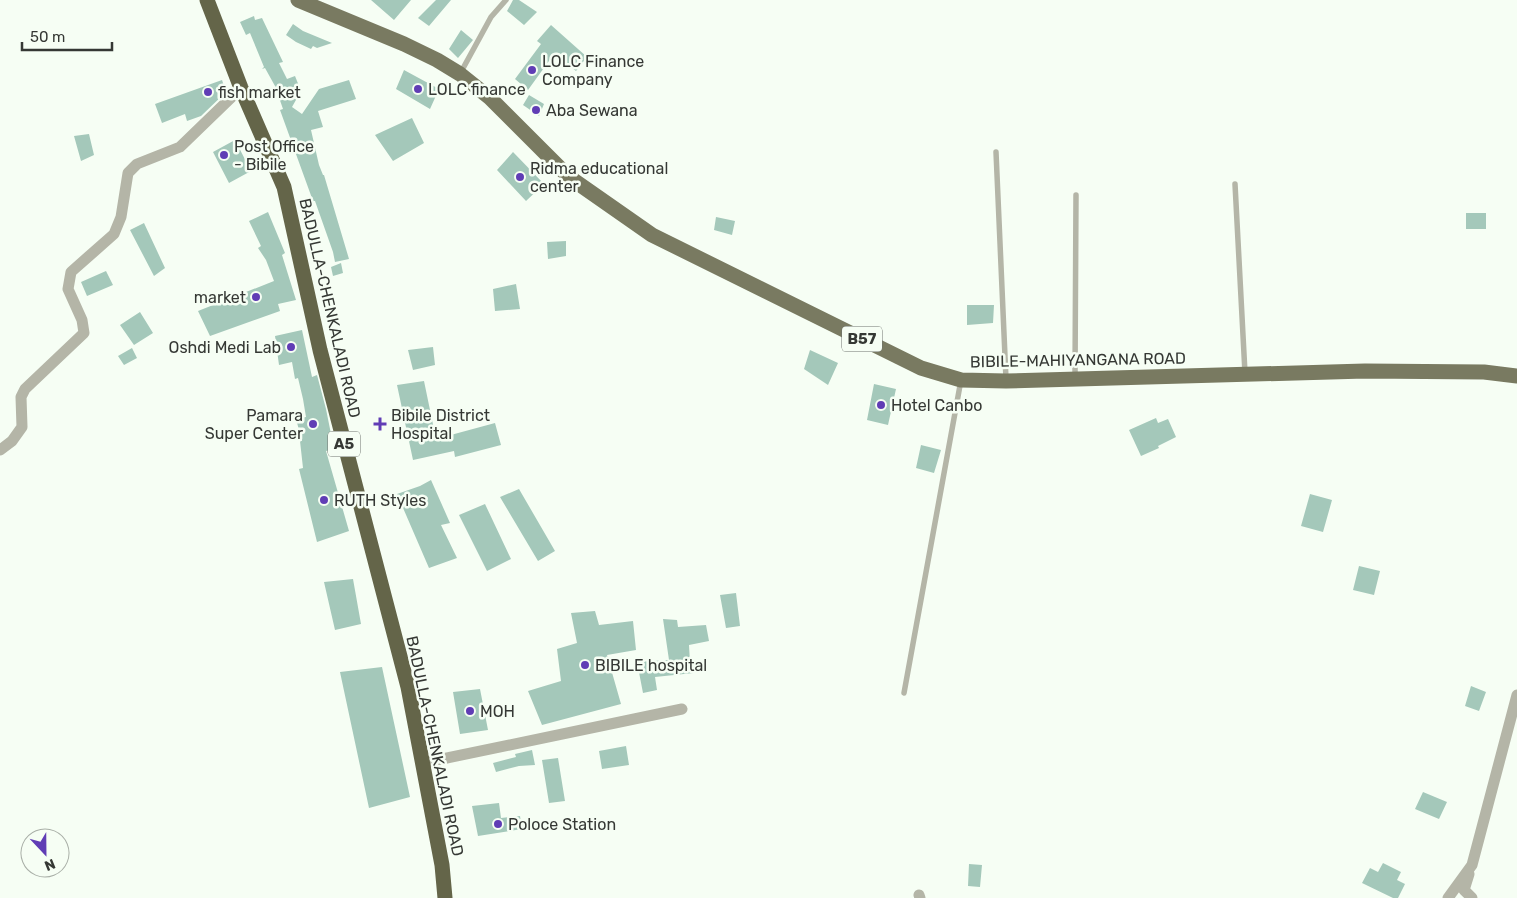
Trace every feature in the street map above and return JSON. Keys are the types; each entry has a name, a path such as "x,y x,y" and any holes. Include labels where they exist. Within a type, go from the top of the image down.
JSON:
{"highway":[{"name":"BADULLA-CHENKALADI ROAD","path":"207,0 241,88 284,187 320,350 408,687 442,865 446,898"}],"main road":[{"name":"BIBILE-MAHIYANGANA ROAD","path":"304,1 404,44 438,60 460,74 490,98 569,176 652,235 921,368 961,380 1006,381 1365,371 1484,372 1517,376"}],"street":[{"path":"0,450 12,441 22,427 21,397 25,389 84,333 82,320 68,289 71,272 114,234 121,217 128,174 137,164 180,146 241,88"},
{"path":"1472,898 1464,890 1517,695"},
{"path":"423,763 682,709"},
{"path":"1448,898 1472,865"}],"lane":[{"path":"460,74 491,17 506,0"},
{"path":"996,152 1006,381"},
{"path":"1235,184 1246,373"},
{"path":"1075,378 1076,195"},
{"path":"904,693 961,380"}],"building":[{"path":"371,0 411,0 394,20"},
{"path":"436,0 451,0 429,26 418,18"},
{"path":"513,0 519,0 537,12 524,25 507,11"},
{"path":"254,16 255,20 262,18 283,62 279,63 287,79 295,76 301,91 292,107 302,114 319,89 349,80 356,99 318,111 323,127 311,130 319,165 324,175 349,259 335,262 315,201 313,201 280,110 283,109 275,86 265,68 262,69 264,67 250,33 246,35 240,22"},
{"path":"293,24 303,31 332,43 317,48 313,46 311,49 296,42 286,35"},
{"path":"551,25 587,57 576,71 554,54 528,90 515,79 541,44 537,41"},
{"path":"461,30 473,40 458,58 449,49"},
{"name":"LOLC finance","path":"404,70 439,89 430,109 396,89"},
{"name":"fish market","path":"222,80 226,92 201,116 187,121 185,114 162,123 155,104"},
{"name":"Aba Sewana","path":"529,95 544,104 539,116 523,105"},
{"path":"412,118 424,143 393,161 375,135"},
{"path":"89,134 94,155 81,161 74,136"},
{"path":"235,140 251,171 229,183 213,152"},
{"name":"Ridma educational center","path":"513,152 544,184 526,201 497,170"},
{"path":"268,212 285,253 282,255 296,300 278,304 280,311 210,336 198,311 274,281 266,260 258,248 261,246 249,221"},
{"path":"1466,213 1486,213 1486,229 1466,229"},
{"path":"716,217 735,221 732,235 714,230"},
{"path":"144,223 165,268 154,276 130,230"},
{"path":"566,241 566,256 548,259 547,242"},
{"path":"341,263 343,273 333,276 331,267"},
{"path":"106,271 113,285 87,296 81,282"},
{"path":"516,284 520,309 495,311 493,289"},
{"path":"967,305 994,305 993,323 967,325"},
{"path":"140,312 153,333 134,345 120,325"},
{"path":"302,330 312,377 317,375 326,409 334,449 326,451 349,531 317,542 299,469 303,468 300,441 302,441 296,419 306,417 303,399 298,378 295,379 292,362 279,365 275,336"},
{"path":"433,347 435,365 413,370 408,350"},
{"path":"132,348 137,358 124,365 118,356"},
{"path":"810,350 838,363 828,385 804,369"},
{"path":"424,381 436,439 495,423 501,445 455,457 454,451 413,460 397,385"},
{"name":"Hotel Canbo","path":"874,384 896,389 888,425 867,420"},
{"path":"1156,418 1158,423 1168,419 1176,437 1158,446 1159,448 1141,456 1129,430"},
{"path":"921,445 941,450 934,473 916,468"},
{"path":"431,480 450,523 441,525 457,558 429,568 397,494"},
{"path":"519,489 555,551 538,561 500,497"},
{"path":"1310,494 1332,500 1323,532 1301,526"},
{"path":"485,504 511,559 487,571 459,515"},
{"path":"1359,566 1380,571 1374,595 1353,590"},
{"path":"353,579 361,624 335,630 324,582"},
{"path":"736,593 740,626 726,628 720,595"},
{"name":"BIBILE hospital","path":"595,611 599,625 633,621 636,650 607,655 621,704 542,725 528,691 561,681 557,649 577,643 571,613"},
{"path":"663,619 677,620 678,627 706,625 709,641 689,645 690,663 704,662 703,672 655,677 657,690 643,693 637,662 669,660"},
{"path":"382,667 410,797 369,808 340,672"},
{"path":"1471,686 1486,692 1479,711 1465,706"},
{"name":"MOH","path":"480,689 488,730 460,734 453,692"},
{"path":"626,746 629,765 602,769 599,751"},
{"path":"532,750 535,765 519,766 496,772 493,763 516,757 515,754"},
{"path":"558,758 565,801 549,803 542,760"},
{"path":"1423,792 1447,802 1439,819 1415,809"},
{"name":"Poloce Station","path":"499,803 501,818 520,816 522,829 478,836 472,806"},
{"path":"1383,863 1401,872 1397,880 1405,884 1398,898 1393,898 1362,883 1370,868 1378,872"},
{"path":"969,864 982,865 980,887 968,886"}],"place":[{"name":"LOLC Finance Company","path":"532,70"},
{"name":"LOLC finance","path":"418,89"},
{"name":"fish market","path":"208,92"},
{"name":"Aba Sewana","path":"536,110"},
{"name":"Post Office - Bibile","path":"224,155"},
{"name":"Ridma educational center","path":"520,177"},
{"name":"market","path":"256,297"},
{"name":"Oshdi Medi Lab","path":"291,347"},
{"name":"Hotel Canbo","path":"881,405"},
{"name":"Pamara Super Center","path":"313,424"},
{"name":"Bibile District Hospital","path":"380,424"},
{"name":"RUTH Styles","path":"324,500"},
{"name":"BIBILE hospital","path":"585,665"},
{"name":"MOH","path":"470,711"},
{"name":"Poloce Station","path":"498,824"}]}
